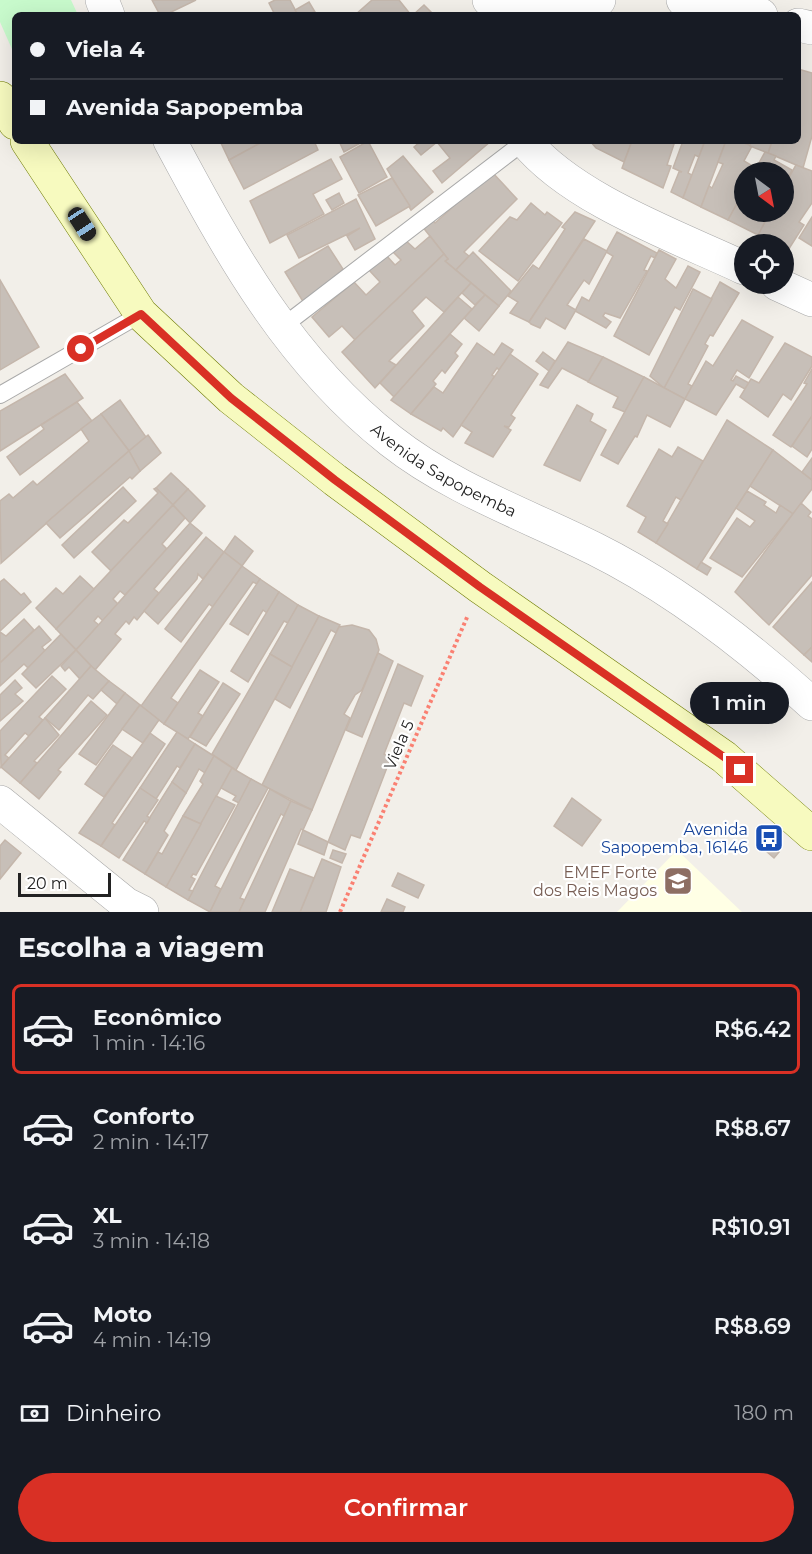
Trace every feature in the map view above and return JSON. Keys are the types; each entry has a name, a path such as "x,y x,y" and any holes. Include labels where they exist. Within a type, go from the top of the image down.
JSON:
{"main road":[{"path":"0,98 12,118"},
{"path":"29,144 141,314 231,398 335,480 480,587 724,757 812,834"}],"street":[{"path":"489,0 531,12"},
{"path":"553,12 583,8 599,0"},
{"path":"683,0 745,12"},
{"path":"743,0 757,12"},
{"name":"Avenida Sapopemba","path":"172,144 250,284 336,394 393,442 467,489 597,550 698,610 774,669 812,704"},
{"path":"528,144 556,173 619,209 734,263"},
{"path":"794,292 812,300"},
{"path":"0,802 126,904 142,912"}],"lane":[{"path":"282,327 521,144"},
{"path":"0,395 141,314"}],"path":[{"name":"Viela 5","path":"340,912 480,587"}],"shaded area":[{"name":"EMEF Forte dos Reis Magos","path":"677,850 742,912 617,912"}],"green space":[{"path":"0,0 71,0 77,12 12,12 12,49 0,22"}],"building":[{"path":"152,0 196,0 171,12 158,12"},
{"path":"275,0 290,0 296,12 274,12 269,3"},
{"path":"372,0 399,0 409,12 358,12"},
{"path":"309,2 315,12 296,12 295,10"},
{"path":"424,5 431,12 416,12"},
{"path":"801,70 812,73 812,136 803,168 794,162 768,153 771,144 801,144"},
{"path":"221,144 258,144 229,160"},
{"path":"258,144 315,144 318,150 244,189 229,160"},
{"path":"340,144 359,144 344,152"},
{"path":"363,144 370,144 387,177 359,193 340,157"},
{"path":"418,144 435,144 421,155 414,147"},
{"path":"439,144 488,144 442,183 433,171 450,158"},
{"path":"593,144 631,144 624,162"},
{"path":"631,144 674,144 667,165 671,166 663,188 622,168"},
{"path":"682,144 704,144 699,157 695,155 688,173 692,175 683,198 671,192 679,172 682,172 673,168"},
{"path":"704,144 725,144 701,207 683,198"},
{"path":"725,144 752,146 744,161 746,162 734,162 734,209 728,220 701,207 709,186 712,188 723,164 718,162"},
{"path":"750,144 771,144 768,153 750,146"},
{"path":"765,152 776,156 774,160 778,162 760,162"},
{"path":"403,156 433,192 411,210 387,169"},
{"path":"331,159 342,179 313,194 324,214 270,243 250,201"},
{"path":"796,165 812,171 812,203 799,222 804,225 794,241 794,234 759,234 765,222 794,222 794,169"},
{"path":"492,172 517,199 464,252 469,256 456,270 445,261 448,259 422,226 431,218 435,223"},
{"path":"392,178 410,206 376,226 358,195"},
{"path":"339,193 344,203 332,210 326,200"},
{"path":"356,199 375,239 355,250 347,236 360,228 299,258 287,235"},
{"path":"531,203 545,215 547,212 562,223 518,281 479,251 510,217 517,220"},
{"path":"734,209 734,222 765,222 759,234 756,234 728,220"},
{"path":"575,212 595,221 529,322 510,313 518,302 508,296 533,265 539,269 565,229 562,227"},
{"path":"812,217 812,246 799,238"},
{"path":"617,232 657,253 655,258 651,256 644,270 647,271 620,318 605,313 603,316 611,322 606,328 575,311 582,297 589,301 613,256 606,252"},
{"path":"430,236 444,254 355,340 342,326 329,337 312,317 354,282 366,295 380,282 369,270 386,255 395,265 401,260 392,251 405,240 415,249"},
{"path":"584,239 607,251 589,284 584,280 567,305 576,310 565,329 546,318 540,328 531,324 529,322"},
{"path":"328,246 343,269 304,303 285,272"},
{"path":"659,250 676,259 665,279 676,288 688,266 700,272 680,310 675,307 649,355 614,336"},
{"path":"473,252 511,291 499,306 456,270"},
{"path":"444,254 448,259 445,261 471,283 444,312 426,297 412,311 424,326 389,361 396,365 375,388 342,352"},
{"path":"0,280 39,347 0,370"},
{"path":"720,282 734,290 734,294 738,294 713,336 710,335 705,344 708,346 688,384 692,386 685,399 664,388"},
{"path":"471,283 485,295 475,305 462,293"},
{"path":"693,289 712,299 664,388 650,376"},
{"path":"485,295 499,306 479,331 464,318"},
{"path":"458,297 472,309 394,397 380,383"},
{"path":"742,320 773,337 749,378 737,370 731,380 733,381 736,376 749,383 745,389 736,384 716,415 685,399 706,361 713,366"},
{"path":"450,334 462,344 455,353 458,356 445,373 442,370 433,381 436,384 411,414 391,400"},
{"path":"568,342 603,357 589,382 562,368 548,388 540,385"},
{"path":"477,343 494,355 502,343 513,350 499,370 497,368 492,375 495,377 453,437 443,428 441,431 411,414 434,387 443,393"},
{"path":"785,343 812,357 812,366 791,400 783,394 768,417 740,397 751,379 759,383"},
{"path":"543,352 555,361 549,371 536,361"},
{"path":"510,354 538,374 511,415 515,418 509,427 504,426 511,430 493,457 465,443 472,432 461,425"},
{"path":"603,357 644,377 625,412 613,407 618,397 588,382"},
{"path":"812,369 812,416 791,447 773,435 807,384 804,383"},
{"path":"65,374 83,398 0,451 0,411"},
{"path":"644,377 685,399 670,427 647,415 637,437 635,436 618,464 601,455"},
{"path":"120,400 146,437 129,451 101,414"},
{"path":"77,402 92,421 20,475 7,457 44,429 41,425"},
{"path":"577,405 593,414 590,421 606,430 580,481 544,465"},
{"path":"101,414 129,451 1,563 0,501 9,494 13,498 33,481 37,485 89,441 81,429"},
{"path":"812,416 812,449 807,457 792,446"},
{"path":"727,420 773,450 697,569 656,543"},
{"path":"148,435 161,453 140,471 129,451"},
{"path":"678,447 703,461 681,500 676,497 663,521 668,524 656,543 638,532 646,517 627,506 659,449 672,457"},
{"path":"773,450 812,480 812,489 793,514 750,486"},
{"path":"129,451 140,471 132,479 130,477 60,538 46,523"},
{"path":"812,458 812,480 802,472"},
{"path":"171,473 188,489 173,505 156,488"},
{"path":"123,487 136,501 74,558 62,545"},
{"path":"156,488 173,505 111,571 92,552 124,520 128,523 158,493 154,489"},
{"path":"188,489 205,506 190,523 173,505"},
{"path":"747,491 766,502 764,505 776,513 780,505 793,514 742,577 710,558 737,518 750,527 755,521 736,508"},
{"path":"801,503 811,512 808,516 812,519 812,575 769,625 735,592"},
{"path":"173,505 185,518 162,544 167,549 125,595 120,591 113,599 118,604 103,621 98,616 94,621 99,625 76,650 56,629"},
{"path":"190,523 202,533 154,589 159,593 137,620 134,617 129,624 126,621 115,634 121,639 95,670 76,650"},
{"path":"235,536 253,551 242,566 224,552"},
{"path":"206,537 224,552 203,579 198,574 197,579 158,624 144,611"},
{"path":"224,552 242,566 213,607 209,604 181,642 165,629"},
{"path":"701,562 711,568 707,575 697,569"},
{"path":"242,566 260,579 257,584 253,582 171,698 178,703 164,724 141,706"},
{"path":"80,576 94,589 56,629 36,608 56,588 63,594"},
{"path":"4,579 21,595 24,593 31,602 0,631 0,582"},
{"path":"260,579 279,592 267,613 263,610 248,635 230,624"},
{"path":"812,582 812,647 804,655 773,627"},
{"path":"279,592 298,605 288,623 284,621 248,682 231,671"},
{"path":"298,605 319,616 292,667 270,654"},
{"path":"319,616 340,625 336,633 331,630 290,708 275,699"},
{"path":"24,619 34,630 0,663 0,632 6,636"},
{"path":"352,625 369,630 376,639 379,650 362,690 355,695 344,714 350,718 312,810 262,785 339,627"},
{"path":"39,626 51,640 42,647 45,651 28,668 24,664 0,686 0,663"},
{"path":"61,634 76,650 36,688 22,674"},
{"path":"812,647 812,662 804,655"},
{"path":"76,650 91,666 80,679 69,667 65,671 61,666"},
{"path":"378,653 393,661 362,737 346,730"},
{"path":"270,654 292,667 236,770 212,754"},
{"path":"398,664 423,676 411,706 404,703 384,754 391,757 360,838 351,835 345,850 328,842"},
{"path":"91,666 109,681 93,699 88,695 59,730 45,718"},
{"path":"200,670 219,682 198,713 203,716 188,739 164,724"},
{"path":"52,676 66,689 39,717 43,720 29,736 25,733 5,755 9,758 1,767 0,731"},
{"path":"15,680 22,688 15,694 23,701 0,721 0,695"},
{"path":"109,681 125,693 117,704 101,690"},
{"path":"223,683 240,694 206,746 190,737"},
{"path":"125,693 140,705 96,765 79,754"},
{"path":"91,701 107,715 58,770 61,772 39,799 20,783"},
{"path":"140,705 159,720 143,743 122,729"},
{"path":"45,718 59,735 34,761 37,763 20,783 1,767"},
{"path":"177,732 195,744 180,768 177,766 156,799 140,788"},
{"path":"150,733 165,744 112,823 115,825 101,846 79,833"},
{"path":"195,744 214,756 205,773 199,769 186,793 172,782"},
{"path":"113,745 132,758 104,797 85,784"},
{"path":"214,756 232,768 201,824 183,816 203,784 200,781"},
{"path":"232,768 251,779 239,803 233,800 236,796 221,788"},
{"path":"251,779 268,788 215,886 221,889 210,912 188,900"},
{"path":"172,782 186,793 164,831 168,835 145,874 123,860"},
{"path":"140,788 158,800 147,816 150,818 147,823 144,821 119,858 101,846"},
{"path":"270,789 291,801 284,816 281,814 240,898 245,900 239,912 210,912"},
{"path":"216,796 235,805 196,875 193,874 191,877 195,879 189,890 193,891 188,900 166,887"},
{"path":"572,798 601,820 582,846 554,826"},
{"path":"291,801 312,810 303,830 301,829 265,912 239,912"},
{"path":"183,816 201,824 166,887 145,874 158,852 162,854"},
{"path":"303,830 328,842 324,855 298,844"},
{"path":"765,839 779,852 774,858 759,845"},
{"path":"5,840 21,853 0,879 0,846"},
{"path":"333,850 346,854 342,863 330,858"},
{"path":"322,859 341,867 326,912 300,912"},
{"path":"290,869 314,878 300,912 272,912"},
{"path":"398,873 424,885 418,898 392,886"},
{"path":"387,899 405,907 403,912 381,912"}],"place":[{"name":"Avenida Sapopemba, 16146","path":"769,838"},
{"name":"EMEF Forte dos Reis Magos","path":"678,881"}],"route":[{"path":"81,349 141,314 231,398 335,480 480,587 740,770"}]}
